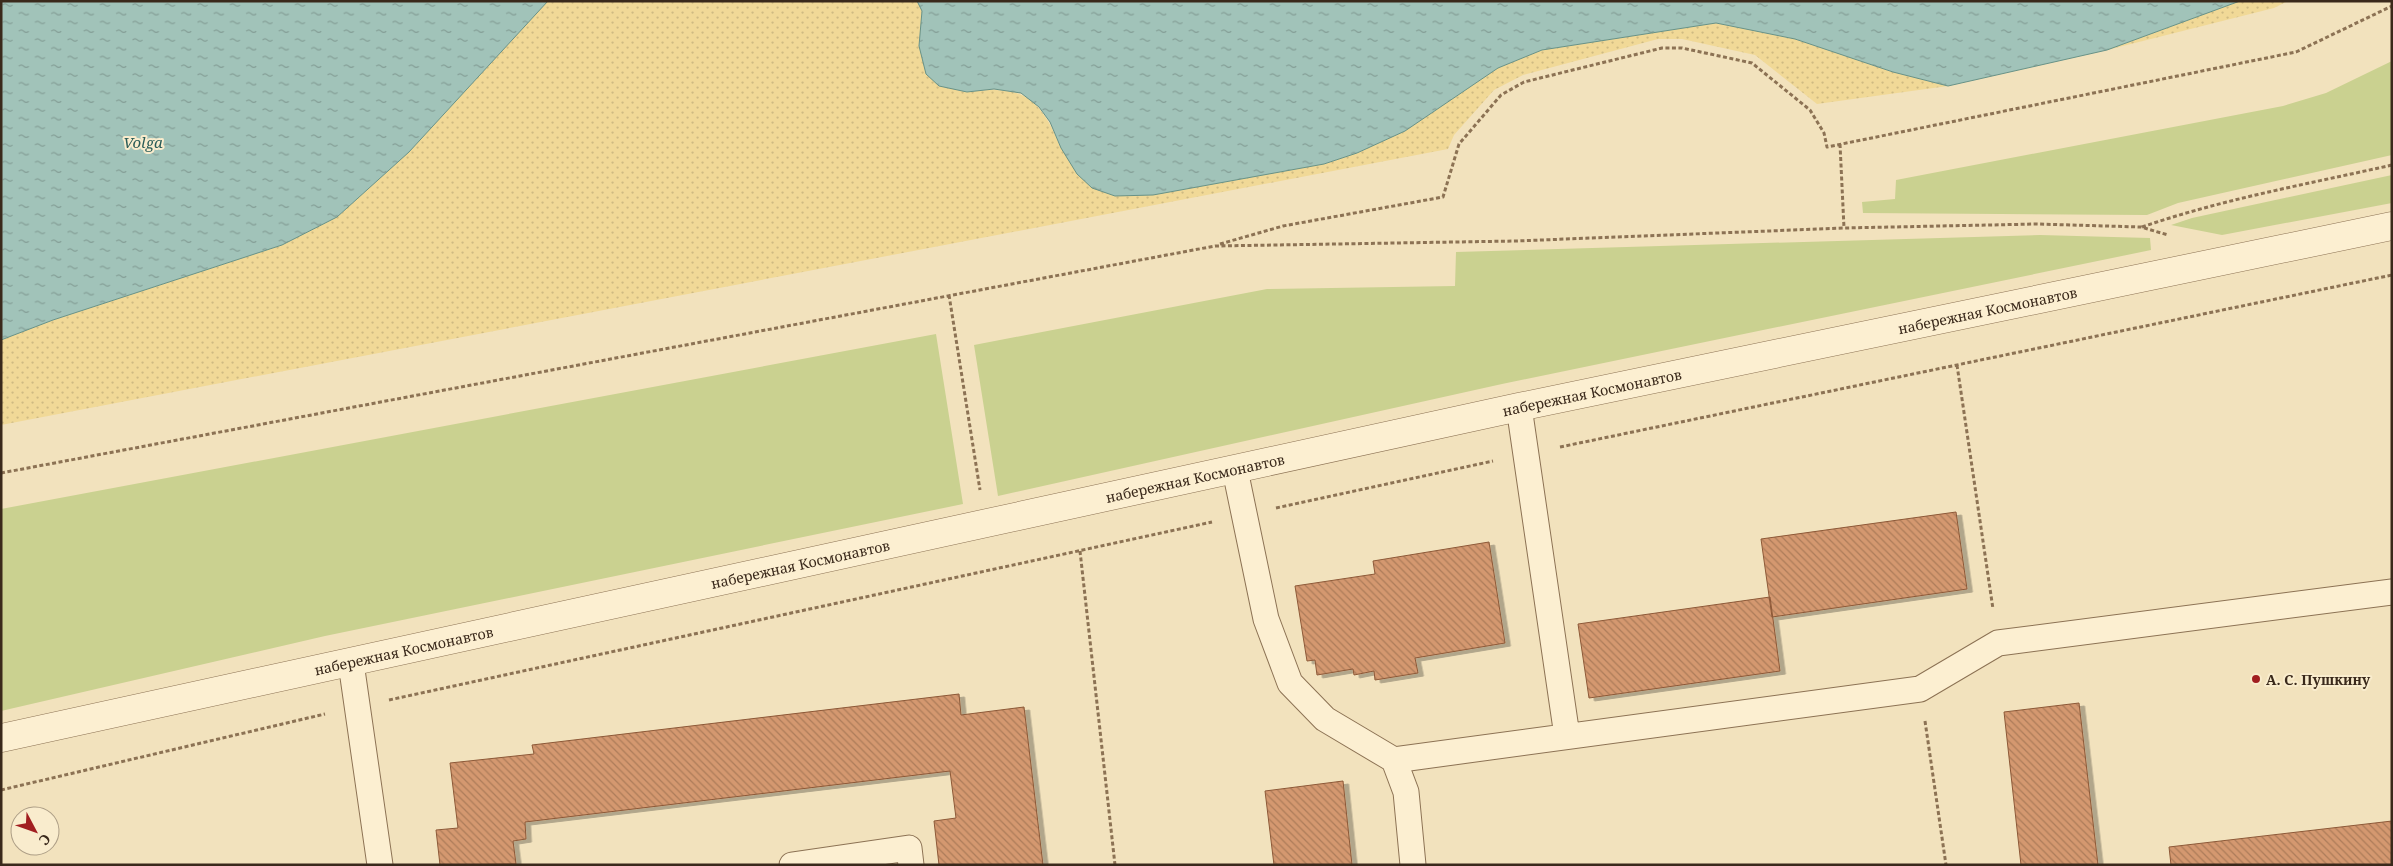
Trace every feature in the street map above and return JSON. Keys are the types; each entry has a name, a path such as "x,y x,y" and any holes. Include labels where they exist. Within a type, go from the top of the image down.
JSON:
{"street":[{"name":"набережная Космонавтов","path":"1,738 1519,407 2392,226"}],"lane":[{"path":"1519,407 1567,736"},
{"path":"1235,470 1243,516 1266,619 1290,683 1324,718 1394,760 1406,792 1413,865"},
{"path":"1394,760 1920,689 1998,642 2392,592"},
{"path":"351,663 380,865"},
{"path":"792,865 908,848 911,865"}],"path":[{"path":"1,473 1215,246 1283,226 1443,197 1459,144 1501,95 1524,82 1662,48 1682,48 1752,63 1810,110 1824,133 1827,147 2296,52 2392,6"},
{"path":"1840,144 1844,228"},
{"path":"2142,227 2183,213 2234,200 2392,165"},
{"path":"1215,246 1516,241 1844,228 2037,224 2142,227 2177,238"},
{"path":"1,790 357,707 1526,454 2392,276"},
{"path":"949,295 977,467"},
{"path":"1957,365 1998,642"},
{"path":"1080,551 1115,865"},
{"path":"1920,689 1946,865"}],"green space":[{"path":"2392,61 2392,155 2178,203 2147,215 1863,213 1862,202 1895,199 1896,180 2283,106 2326,93"},
{"path":"2392,175 2392,203 2222,235 2171,225 2192,218"},
{"path":"2040,235 2150,238 2151,250 1502,384 998,496 974,345 1267,289 1455,286 1456,252"},
{"path":"936,334 963,504 325,636 1,711 1,509"}],"sand":[{"path":"548,1 917,1 922,11 919,46 967,92 1003,90 1027,98 1045,116 1061,148 1324,164 1357,153 1405,131 1498,68 1542,50 1716,23 1795,39 1893,72 1948,86 1817,104 1755,55 1682,39 1658,39 1523,75 1494,90 1454,135 1448,149 1,425 1,340 53,320 282,245 337,217 409,152"},
{"path":"2240,1 2288,1 2274,8 2107,50"}],"water":[{"name":"Volga","path":"1,1 548,1 409,152 337,217 282,245 53,320 1,340"},
{"path":"917,1 2240,1 2107,50 1948,86 1893,72 1795,39 1716,23 1542,50 1498,68 1405,131 1357,153 1324,164 1153,195 1115,196 1092,188 1077,174 1061,148 1050,122 1039,107 1021,93 994,89 967,92 939,86 926,74 919,46 922,11"}],"building":[{"path":"1956,512 1967,589 1772,617 1761,539"},
{"path":"1489,542 1505,643 1415,658 1418,673 1375,680 1374,671 1354,675 1353,669 1317,675 1315,660 1307,661 1295,586 1375,574 1373,561"},
{"path":"1770,597 1780,671 1589,698 1578,624"},
{"path":"959,694 961,715 1024,707 1043,865 939,865 934,821 956,818 950,771 525,822 526,839 513,841 516,864 440,865 436,830 458,828 450,763 534,754 532,745"},
{"path":"2079,703 2098,865 2021,865 2004,712"},
{"path":"1343,781 1352,865 1274,865 1265,791"},
{"path":"2392,821 2392,865 2171,865 2169,847"}],"place":[{"name":"А. С. Пушкину","path":"2256,679"}]}
